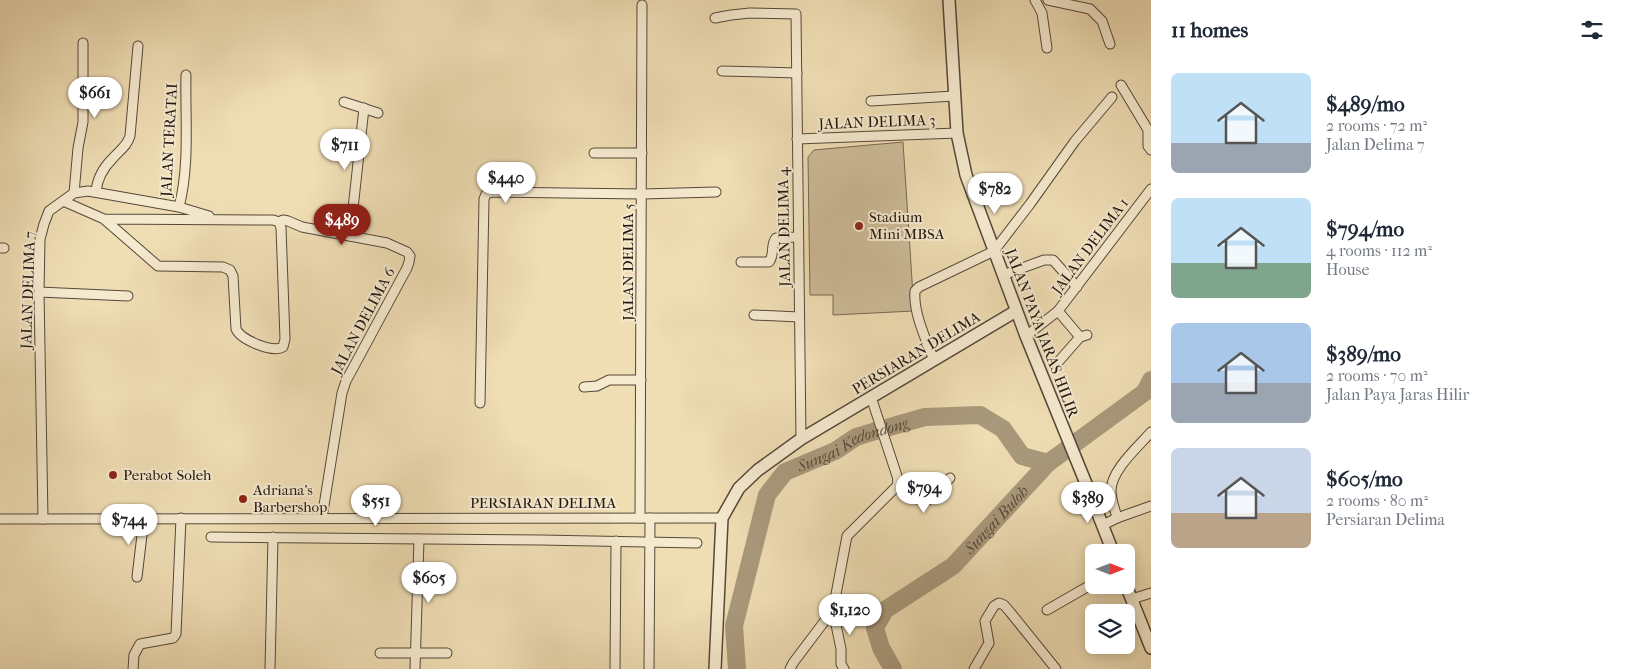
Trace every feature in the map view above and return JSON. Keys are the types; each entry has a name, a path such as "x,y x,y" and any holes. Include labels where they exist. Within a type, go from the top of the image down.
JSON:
{"street":[{"name":"JALAN PAYA JARAS HILIR","path":"949,0 957,133 966,175 1016,311 1110,544"},
{"path":"1035,0 1042,13 1047,48"},
{"path":"1048,0 1090,10 1102,21 1110,44"},
{"name":"JALAN DELIMA 5","path":"642,5 641,380 645,518 650,542 649,669"},
{"name":"JALAN DELIMA 4","path":"715,18 750,13 796,14 801,438"},
{"path":"83,43 83,122 78,148 74,193 96,192 179,207 218,220"},
{"path":"96,192 97,182 101,174 128,143 138,46"},
{"path":"722,71 797,73"},
{"name":"JALAN TERATAI","path":"179,207 183,185 186,76"},
{"path":"1120,85 1148,130 1148,146 1151,150"},
{"path":"871,101 954,96"},
{"path":"934,360 922,328 914,298 915,291 919,287 994,251 1075,141 1112,96"},
{"path":"344,102 378,113"},
{"path":"104,220 273,220 279,222 283,220 302,227 350,236 364,108"},
{"name":"JALAN DELIMA 3","path":"797,138 957,133"},
{"path":"594,153 642,153"},
{"name":"JALAN DELIMA 1","path":"1026,336 1058,311 1151,189"},
{"path":"480,404 484,199 486,194 492,192 642,194 716,192"},
{"name":"JALAN DELIMA 7","path":"43,518 39,292 40,239 49,212 74,193"},
{"path":"63,202 104,220 158,266 223,267 230,270 233,276 236,329 238,333 252,343 280,349 283,348 284,339 281,228 279,222"},
{"name":"JALAN DELIMA 6","path":"322,518 342,393 346,381 406,268 410,256 401,248 388,243 350,236"},
{"path":"741,262 769,262 772,258 773,242 776,238 798,237"},
{"path":"1003,274 1044,260 1053,260 1077,287"},
{"path":"39,292 128,296"},
{"name":"PERSIARAN DELIMA","path":"0,518 722,518 739,488 758,470 801,438 1016,311"},
{"path":"1058,311 1083,336 1059,361"},
{"path":"754,315 799,317"},
{"path":"584,387 597,386 609,380 641,380"},
{"path":"871,397 898,479 918,500 924,502 930,499 950,478"},
{"path":"1117,518 1112,502 1111,484 1116,474 1151,432"},
{"path":"844,669 841,664 841,649 833,610 847,536 896,486 898,479"},
{"path":"1103,526 1117,518 1151,506"},
{"path":"137,578 144,518"},
{"path":"133,669 134,654 140,644 173,638 176,634 181,518"},
{"path":"715,669 722,518"},
{"path":"211,537 697,543"},
{"path":"270,669 273,537"},
{"path":"415,669 419,539"},
{"path":"615,669 616,541"},
{"path":"1047,610 1085,588"},
{"path":"1132,600 1151,593"},
{"path":"1130,594 1151,648"},
{"path":"974,669 989,643 985,621 994,606 999,602 1010,612 1056,669"},
{"path":"792,666 833,610"},
{"path":"380,653 447,653"}],"shaded area":[{"name":"Stadium Mini MBSA","path":"903,142 914,311 833,315 833,295 810,295 808,157 814,150"}],"waterway":[{"name":"Sungai Buloh","path":"893,669 881,648 875,628 885,610 953,566 1048,463 1145,392 1151,380"},
{"name":"Sungai Kedondong","path":"737,669 734,626 767,495 785,472 835,451 856,437 879,430 925,417 980,415 1003,429 1022,456 1048,463"}],"place":[{"name":"Stadium Mini MBSA","path":"859,226"},
{"name":"Perabot Soleh","path":"113,475"},
{"name":"Adriana's Barbershop","path":"243,499"}]}
